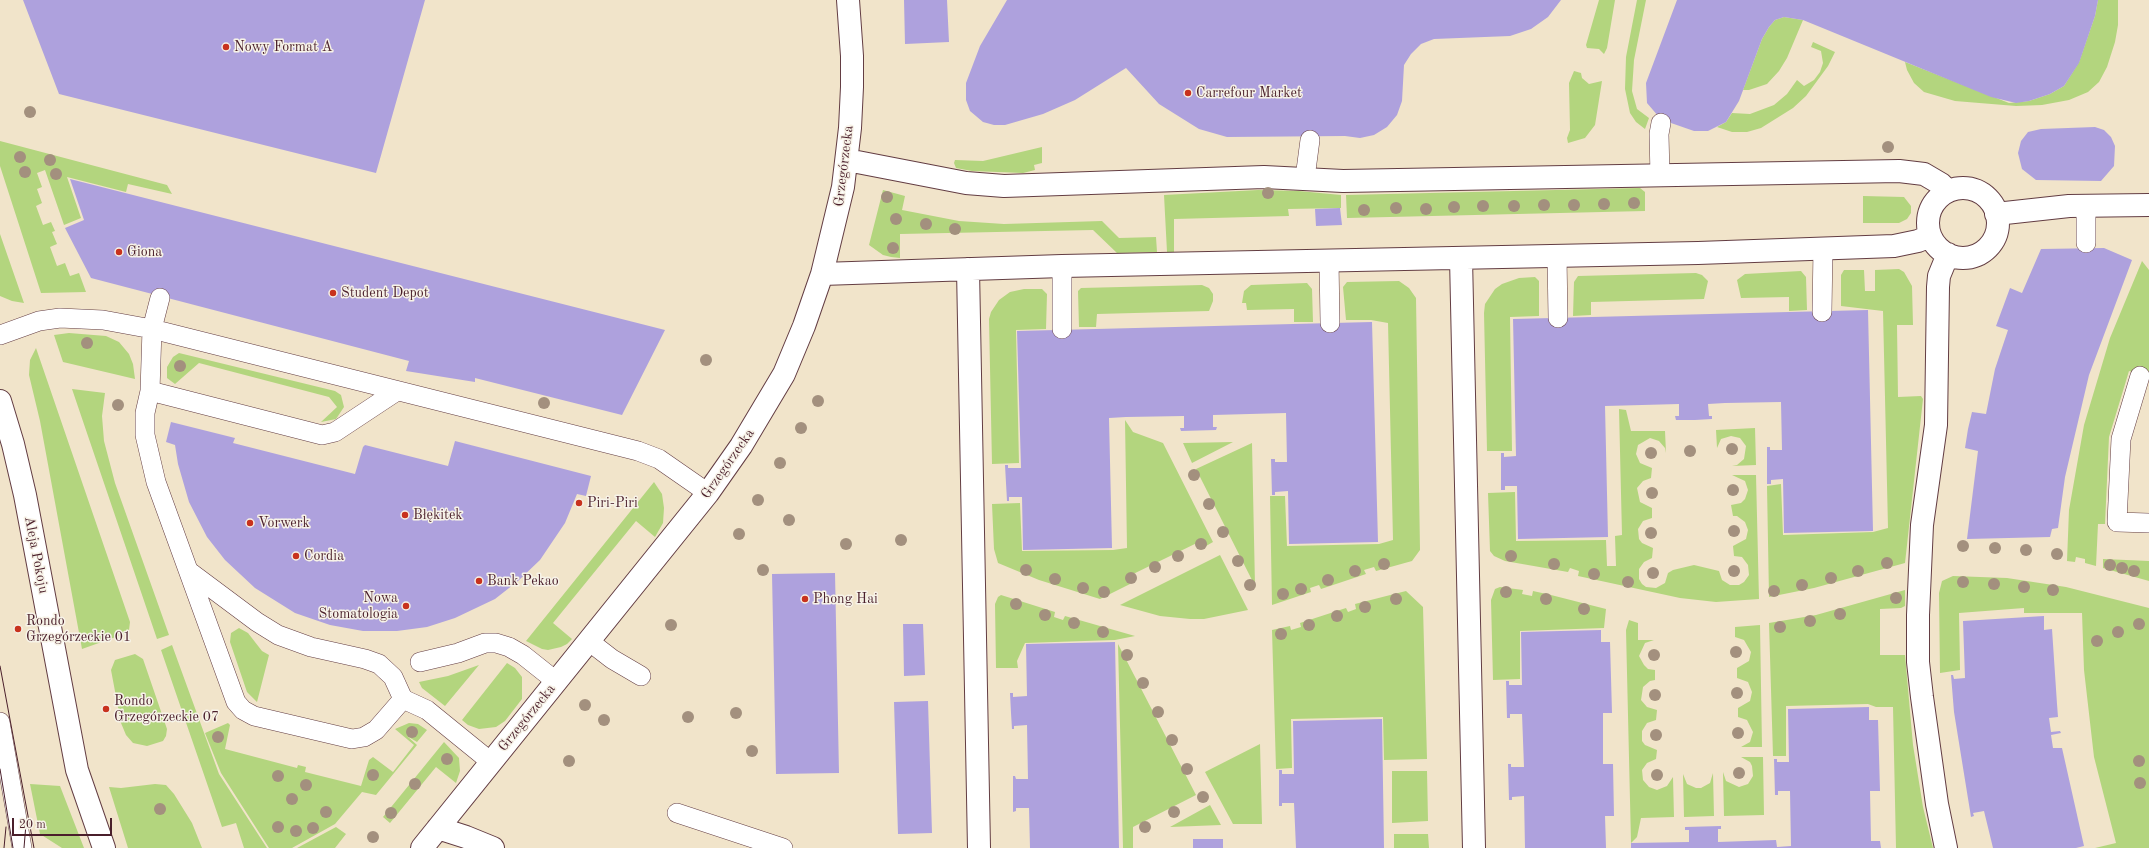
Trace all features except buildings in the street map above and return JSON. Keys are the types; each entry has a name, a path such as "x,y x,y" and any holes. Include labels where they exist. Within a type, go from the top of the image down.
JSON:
{"street":[{"name":"Grzegórzecka","path":"422,848 590,642 708,493 741,446 784,374 804,326 822,274 838,215 847,160 852,56 848,0"},
{"path":"847,160 966,182 1004,186 1264,177 1343,181 1913,172 1934,178 1948,191"},
{"path":"1956,188 1974,189 1988,199 1996,214 1998,223 1993,240 1982,252 1965,257 1948,254 1934,243 1930,236 1928,218 1930,210 1940,196 1956,188"},
{"path":"1996,214 2039,208 2149,205"},
{"path":"822,274 1062,266 1557,256 1823,248 1906,245 1930,236"},
{"path":"1946,848 1937,804 1922,697 1918,662 1918,615 1922,525 1936,425 1938,287 1939,276 1948,254"},
{"path":"1461,258 1474,848"},
{"path":"968,269 979,848"},
{"name":"Aleja Pokoju","path":"0,401 13,444 25,495 62,699 77,770 104,848"},
{"path":"438,828 493,848"}],"lane":[{"path":"1660,176 1659,134 1661,123"},
{"path":"1305,178 1310,140"},
{"path":"2086,206 2086,243"},
{"path":"1822,312 1823,248"},
{"path":"1557,256 1558,318"},
{"path":"1329,260 1330,323"},
{"path":"1062,266 1062,329"},
{"path":"160,298 152,329 150,391 144,424 147,448 156,482 190,572 233,697 239,706 248,714 344,738 358,739 376,730 404,699"},
{"path":"0,335 39,321 60,318 103,320 152,329 638,452 659,460 708,493"},
{"path":"2140,376 2121,439 2117,522 2149,523"},
{"path":"150,391 322,434 335,432 397,391"},
{"path":"190,572 278,635 311,647 339,655 365,659 379,664 393,676 404,699 427,710 491,762"},
{"path":"590,642 612,659 641,676"},
{"path":"420,662 458,653 485,643 501,643 523,655 557,682"},
{"path":"0,722 22,848"},
{"path":"677,814 783,848"},
{"path":"15,848 19,828"}],"green space":[{"path":"1599,0 1615,0 1607,48 1604,54 1599,49 1587,48 1586,45"},
{"path":"1637,0 1646,0 1634,60 1632,91 1637,109 1649,118 1645,129 1636,122 1630,113 1625,89 1626,57"},
{"path":"2098,0 2118,0 2118,25 2115,42 2107,67 2099,82 2088,92 2069,100 2042,105 2016,106 1955,101 1924,92 1914,83 1907,70 1905,62 2009,103 2029,101 2050,94 2064,86 2079,62 2095,16"},
{"path":"1784,17 1803,20 1787,58 1779,71 1767,84 1749,90 1743,90 1762,39 1775,20"},
{"path":"1813,42 1835,52 1828,66 1806,96 1793,108 1761,128 1747,132 1732,132 1717,127 1726,122 1732,113 1750,114 1774,105 1787,94 1797,80 1804,86 1814,80 1820,72 1823,63 1821,51 1811,47"},
{"path":"1574,71 1581,73 1582,78 1589,84 1602,81 1595,125 1585,138 1568,143 1567,138 1570,130 1569,83"},
{"path":"0,141 167,185 172,194 128,184 126,192 67,177 81,218 64,225 45,170 37,173 42,187 37,189 42,203 36,206 43,225 51,222 55,231 52,232 57,244 50,247 57,266 65,263 70,276 79,273 86,292 41,293 0,166"},
{"path":"1042,147 1042,163 1034,165 1035,170 1023,173 972,171 956,168 954,163 955,160 983,161"},
{"path":"1640,188 1645,192 1645,211 1347,218 1346,195"},
{"path":"883,190 905,196 902,210 959,221 1004,224 1102,221 1119,238 1156,237 1157,252 1117,253 1093,230 900,234 900,258 891,257 883,255 869,245"},
{"path":"1258,190 1299,191 1341,195 1341,208 1288,209 1289,216 1174,219 1174,252 1167,252 1164,195"},
{"path":"1863,196 1904,197 1911,206 1911,213 1907,219 1899,223 1863,223"},
{"path":"0,234 24,303 12,301 0,296"},
{"path":"2142,261 2149,270 2149,377 2129,371 2109,437 2105,524 2098,524 2096,566 2085,563 2085,559 2076,557 2075,562 2067,561 2069,510 2084,425 2110,338"},
{"path":"1899,269 1904,272 1912,286 1913,325 1897,325 1898,397 1921,396 1923,399 1905,563 1814,588 1769,597 1767,486 1781,484 1783,535 1873,532 1888,528 1883,311 1841,306 1841,275 1844,270 1864,270 1865,291 1875,291 1875,270"},
{"path":"1801,271 1806,277 1807,310 1789,311 1789,297 1741,298 1737,280 1745,274"},
{"path":"1696,273 1702,275 1708,281 1704,299 1591,302 1591,315 1573,316 1574,282 1578,276"},
{"path":"1535,277 1539,281 1539,316 1510,317 1512,451 1487,451 1485,304 1495,289 1502,284 1519,278"},
{"path":"1399,281 1409,288 1416,298 1420,550 1412,561 1376,571 1374,567 1364,570 1366,574 1321,589 1319,585 1310,588 1311,592 1272,605 1270,496 1285,496 1287,546 1379,544 1393,540 1388,323 1371,320 1346,320 1343,287 1347,282"},
{"path":"1307,283 1312,289 1313,322 1294,322 1294,309 1247,310 1246,303 1242,303 1244,291 1251,285"},
{"path":"1202,285 1209,288 1213,294 1213,301 1209,311 1097,314 1096,327 1079,327 1078,291 1081,288"},
{"path":"1024,289 1042,289 1047,294 1046,329 1016,330 1019,463 992,464 989,319 991,312 999,300 1010,292"},
{"path":"69,333 106,336 119,342 129,354 133,364 135,379 63,362 54,335"},
{"path":"36,348 130,622 129,630 124,634 82,649 40,421 29,375 30,360"},
{"path":"179,353 335,391 341,395 344,407 336,419 321,422 337,407 329,397 199,363 175,384 167,378 167,367 173,357"},
{"path":"72,389 105,393 102,416 104,441 115,483 169,635 157,639"},
{"path":"1619,409 1626,410 1631,431 1665,431 1666,453 1665,448 1659,441 1650,438 1638,445 1636,454 1640,463 1652,468 1651,478 1643,481 1637,488 1640,502 1652,508 1652,518 1643,521 1638,529 1639,539 1642,543 1653,548 1652,558 1644,562 1639,569 1639,579 1642,584 1646,587 1656,588 1665,583 1668,573 1673,570 1694,565 1719,571 1722,580 1730,585 1739,585 1744,582 1749,575 1748,565 1742,557 1734,556 1733,546 1746,539 1748,530 1745,522 1737,516 1733,516 1731,505 1741,503 1745,499 1748,490 1745,481 1732,475 1756,475 1759,599 1716,602 1680,598 1578,576 1579,571 1570,568 1568,572 1505,561 1494,556 1490,551 1488,493 1515,492 1516,541 1606,540 1607,566 1616,566 1615,536 1622,535"},
{"path":"1125,420 1133,432 1163,443 1213,542 1206,546 1203,540 1127,577 1130,584 1100,599 1039,580 998,563 994,549 992,504 1020,503 1022,551 1113,550 1127,548"},
{"path":"1755,428 1756,465 1732,466 1737,465 1744,459 1746,446 1740,438 1731,436 1721,439 1717,448 1716,430"},
{"path":"1233,442 1192,463 1183,443"},
{"path":"1252,443 1255,586 1196,469"},
{"path":"654,482 662,494 664,508 663,523 655,537 636,521 553,623 572,639 567,644 548,650 542,649 526,641"},
{"path":"1220,555 1248,610 1204,619 1190,619 1160,616 1120,605"},
{"path":"2103,559 2149,561 2149,581 2103,568"},
{"path":"1953,576 2007,578 2066,587 2149,608 2149,848 2095,848 2116,843 2094,757 2084,670 2082,613 2024,613 2024,608 1959,613 1960,670 1940,673 1939,593 1942,581"},
{"path":"1500,587 1523,590 1522,594 1532,596 1533,591 1606,609 1604,628 1520,631 1520,679 1493,680 1491,600 1495,589"},
{"path":"1905,590 1905,606 1901,608 1880,609 1880,655 1905,655 1913,745 1923,807 1933,848 1896,848 1893,707 1876,707 1868,704 1786,706 1786,756 1773,756 1769,623 1816,615"},
{"path":"1406,591 1423,607 1427,759 1384,760 1383,717 1291,719 1292,768 1276,769 1272,630 1290,626 1291,630 1301,627 1300,623 1346,608 1348,612 1356,609 1355,604"},
{"path":"1001,595 1055,612 1054,617 1063,620 1065,616 1135,636 1115,640 1025,643 1017,661 1018,668 996,668 995,604 998,597"},
{"path":"1629,620 1638,623 1638,640 1654,640 1645,643 1639,656 1648,669 1655,670 1655,680 1650,681 1643,687 1641,700 1647,707 1657,710 1656,720 1647,723 1642,731 1642,741 1645,745 1657,750 1656,759 1647,763 1642,770 1643,780 1649,787 1657,790 1667,786 1673,777 1674,817 1641,818 1637,837 1631,843 1626,630"},
{"path":"1760,625 1762,747 1741,747 1750,742 1753,732 1747,720 1738,717 1738,708 1750,701 1752,692 1748,682 1737,678 1737,668 1749,661 1751,652 1744,640 1735,637 1735,627"},
{"path":"239,628 248,633 262,651 269,655 257,702 247,692 230,642 231,633"},
{"path":"1118,644 1196,795 1133,827 1133,848 1123,848"},
{"path":"172,645 219,774 267,848 244,848 236,823 222,827 161,650"},
{"path":"135,654 143,659 167,729 166,736 163,741 147,746 133,743 126,735 121,723 111,670 115,660"},
{"path":"507,663 515,668 522,677 522,699 505,721 496,727 479,729 468,725 462,720"},
{"path":"479,665 445,706 422,688 419,682 448,676"},
{"path":"228,723 230,725 225,749 297,768 298,765 306,767 305,772 361,786 369,760 373,757 393,772 414,745 395,729 409,723 418,724 427,730 417,742 407,736 417,745 376,795 362,792 335,824 292,848 269,848 221,773 205,733"},
{"path":"444,742 459,758 460,771 456,783 436,767 390,823 383,817"},
{"path":"1260,744 1262,824 1233,824 1205,772"},
{"path":"1741,757 1763,757 1764,815 1724,816 1723,772 1726,781 1739,787 1748,784 1753,776 1750,762"},
{"path":"1392,771 1427,771 1428,821 1392,823"},
{"path":"1713,773 1714,816 1684,817 1683,774 1687,784 1696,788 1701,788 1710,783"},
{"path":"30,784 60,786 84,848 62,848 40,834"},
{"path":"155,784 166,785 174,794 192,823 202,848 128,848 109,787 121,788"},
{"path":"1210,805 1221,825 1170,827"},
{"path":"336,827 346,834 335,848 297,848"},
{"path":"1394,834 1428,834 1429,848 1394,848"}],"tram line":[{"path":"0,666 34,848"},
{"path":"0,769 13,848"},
{"path":"24,848 26,824"},
{"path":"4,848 6,827"}],"place":[{"name":"Nowy Format A","path":"226,47"},
{"name":"Carrefour Market","path":"1188,93"},
{"name":"Giona","path":"119,252"},
{"name":"Student Depot","path":"333,293"},
{"name":"Piri-Piri","path":"579,503"},
{"name":"Błękitek","path":"405,515"},
{"name":"Vorwerk","path":"250,523"},
{"name":"Cordia","path":"296,556"},
{"name":"Bank Pekao","path":"479,581"},
{"name":"Phong Hai","path":"805,599"},
{"name":"Nowa Stomatologia","path":"406,606"},
{"name":"Rondo Grzegórzeckie 01","path":"18,629"},
{"name":"Rondo Grzegórzeckie 07","path":"106,709"}]}
